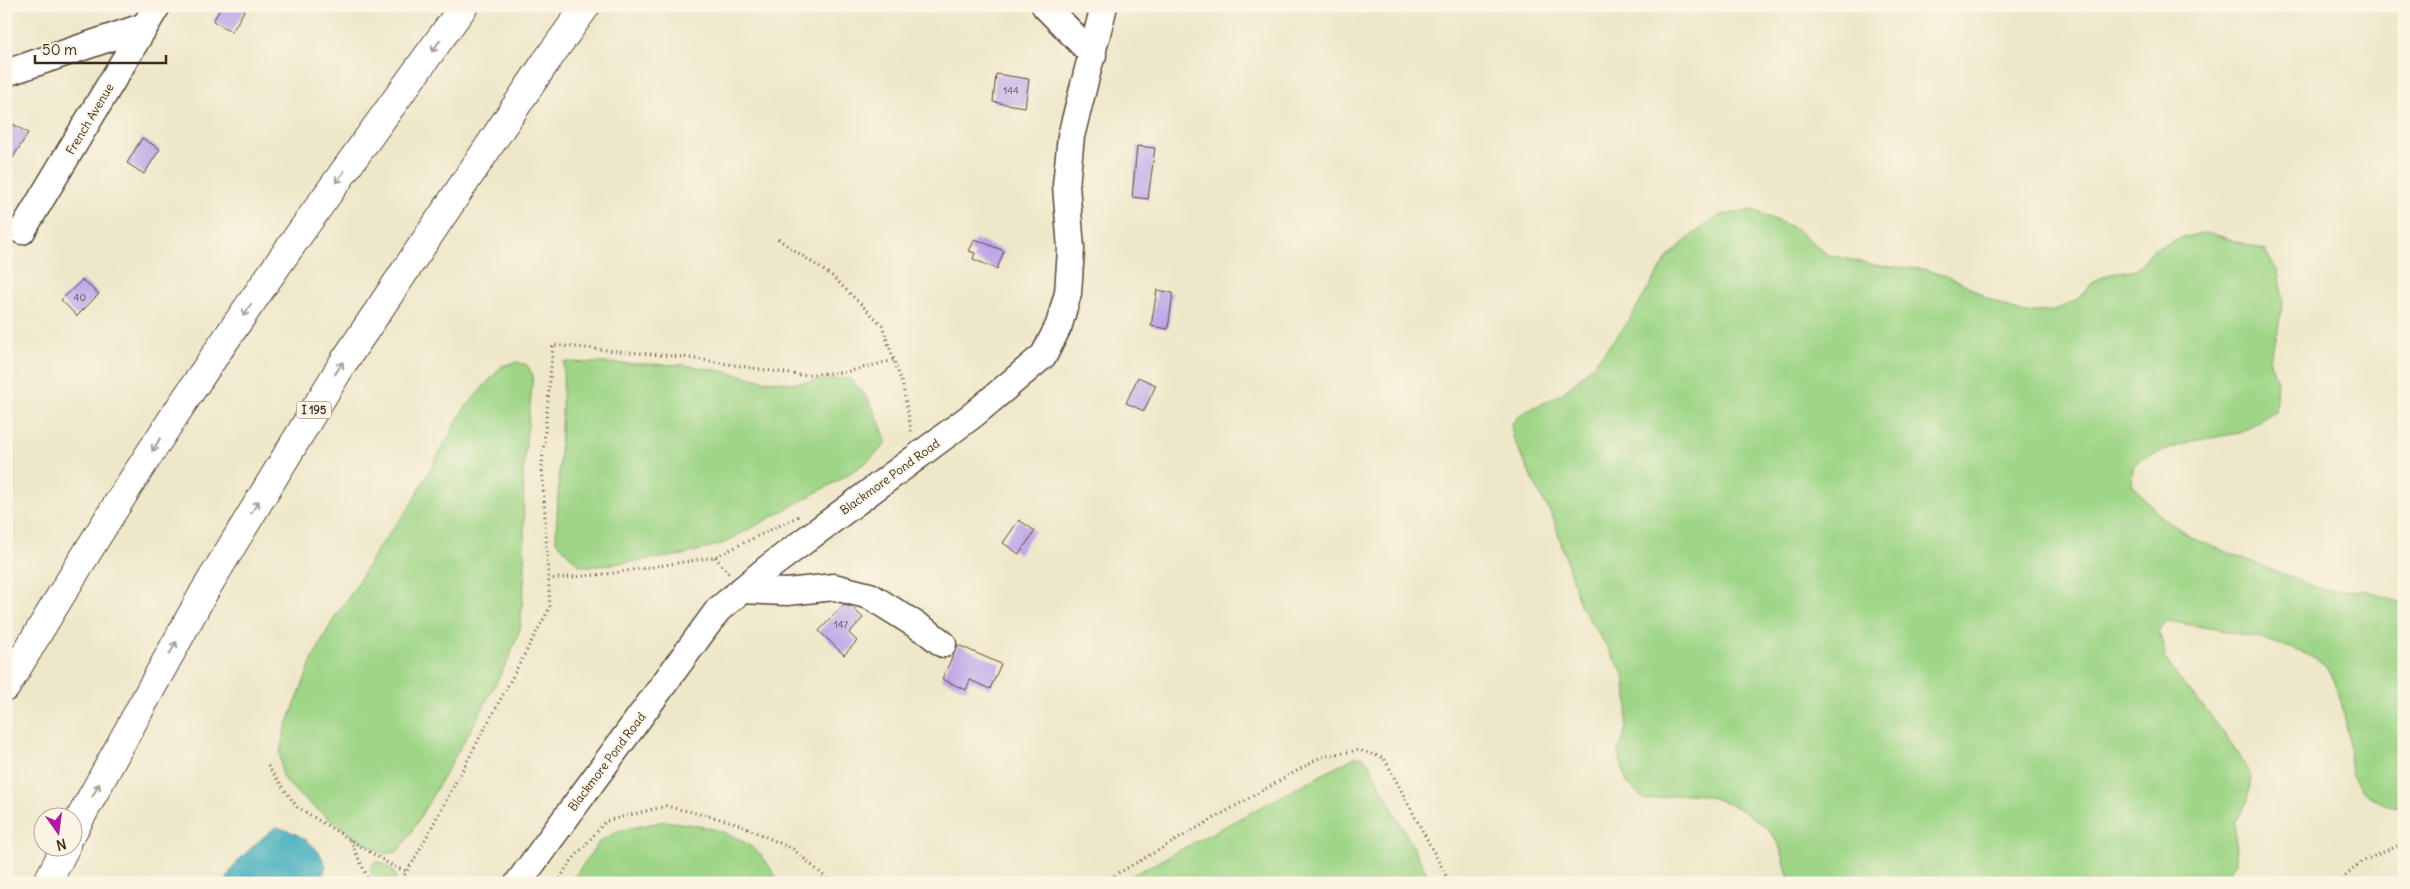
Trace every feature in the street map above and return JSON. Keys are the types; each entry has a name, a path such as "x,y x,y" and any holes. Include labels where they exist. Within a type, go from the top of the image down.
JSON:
{"highway":[{"path":"6,687 59,598 166,427 316,209 464,6"},
{"name":"I 195","path":"82,815 204,592 342,363 545,63 586,6"},
{"path":"48,883 61,856"}],"street":[{"path":"1045,6 1092,55"},
{"name":"Blackmore Pond Road","path":"518,883 618,750 683,656 718,610 775,562 973,415 1044,355 1059,324 1068,293 1071,249 1066,185 1071,136 1077,105 1104,6"},
{"path":"6,73 149,13"},
{"name":"French Avenue","path":"22,232 149,13"},
{"path":"742,590 787,592 834,587 870,596 929,633 942,644"}],"path":[{"path":"778,240 832,276 882,325 903,388 916,458"},
{"path":"399,883 550,607 542,464 553,346 683,357 798,375 846,372 894,360"},
{"path":"548,580 607,574 715,557 802,514"},
{"path":"1101,883 1321,757 1359,750 1384,758 1450,883"},
{"path":"268,766 297,807 396,868 406,871"},
{"path":"558,883 567,866 606,821 666,806 733,822 793,849 832,883"},
{"path":"350,840 370,883"},
{"path":"2338,883 2361,862 2404,843"},
{"path":"991,883 1012,883"}],"green space":[{"path":"1753,210 1796,229 1828,255 1880,266 1924,269 1959,281 1991,300 2021,313 2054,311 2078,299 2095,280 2116,272 2136,270 2153,250 2183,237 2210,233 2264,250 2278,272 2283,300 2277,335 2269,359 2277,382 2275,411 2240,433 2192,441 2141,459 2133,467 2132,484 2162,518 2201,542 2323,590 2365,590 2404,604 2404,806 2388,805 2373,798 2361,788 2352,775 2342,704 2335,683 2327,668 2313,658 2274,643 2168,621 2159,630 2166,660 2238,753 2251,777 2248,800 2235,824 2236,862 2223,883 1790,883 1781,850 1773,835 1764,826 1741,810 1702,795 1682,794 1645,800 1627,783 1618,752 1625,733 1628,706 1624,674 1580,605 1554,520 1533,481 1513,437 1511,424 1521,414 1563,393 1594,364 1626,325 1667,258 1693,234 1721,215"},
{"path":"516,362 527,365 533,375 523,473 525,573 520,629 510,656 478,717 409,836 397,852 385,854 357,839 301,797 282,777 280,752 285,730 313,658 332,622 356,586 377,549 409,508 463,410 502,366"},
{"path":"564,362 683,365 723,371 760,380 795,383 848,378 868,399 887,443 868,461 839,480 724,543 683,555 590,567 579,565 556,541"},
{"path":"1355,757 1363,757 1368,762 1432,883 1118,883"},
{"path":"665,821 709,828 740,840 755,849 779,883 570,883 599,842 618,831"},
{"path":"375,861 385,864 393,871 396,877 393,882 377,882 370,870"}],"water":[{"path":"276,827 300,836 318,851 326,866 320,883 226,883 228,876 239,860"}],"building":[{"path":"222,6 247,6 232,32 213,21"},
{"path":"996,74 1029,79 1025,107 993,102"},
{"path":"6,120 28,133 6,169"},
{"path":"142,138 160,149 144,174 127,163"},
{"path":"1137,146 1155,148 1148,199 1132,197"},
{"path":"975,239 1004,251 997,269 973,259 975,253 969,251"},
{"path":"82,280 99,294 77,316 61,300"},
{"path":"1157,290 1173,293 1168,329 1151,326"},
{"path":"1138,377 1156,385 1144,411 1126,403"},
{"path":"1019,520 1035,531 1019,554 1003,543"},
{"path":"843,605 852,607 863,618 849,633 857,641 844,655 819,631"},
{"path":"958,645 1001,664 990,689 970,680 966,690 942,679"}]}
